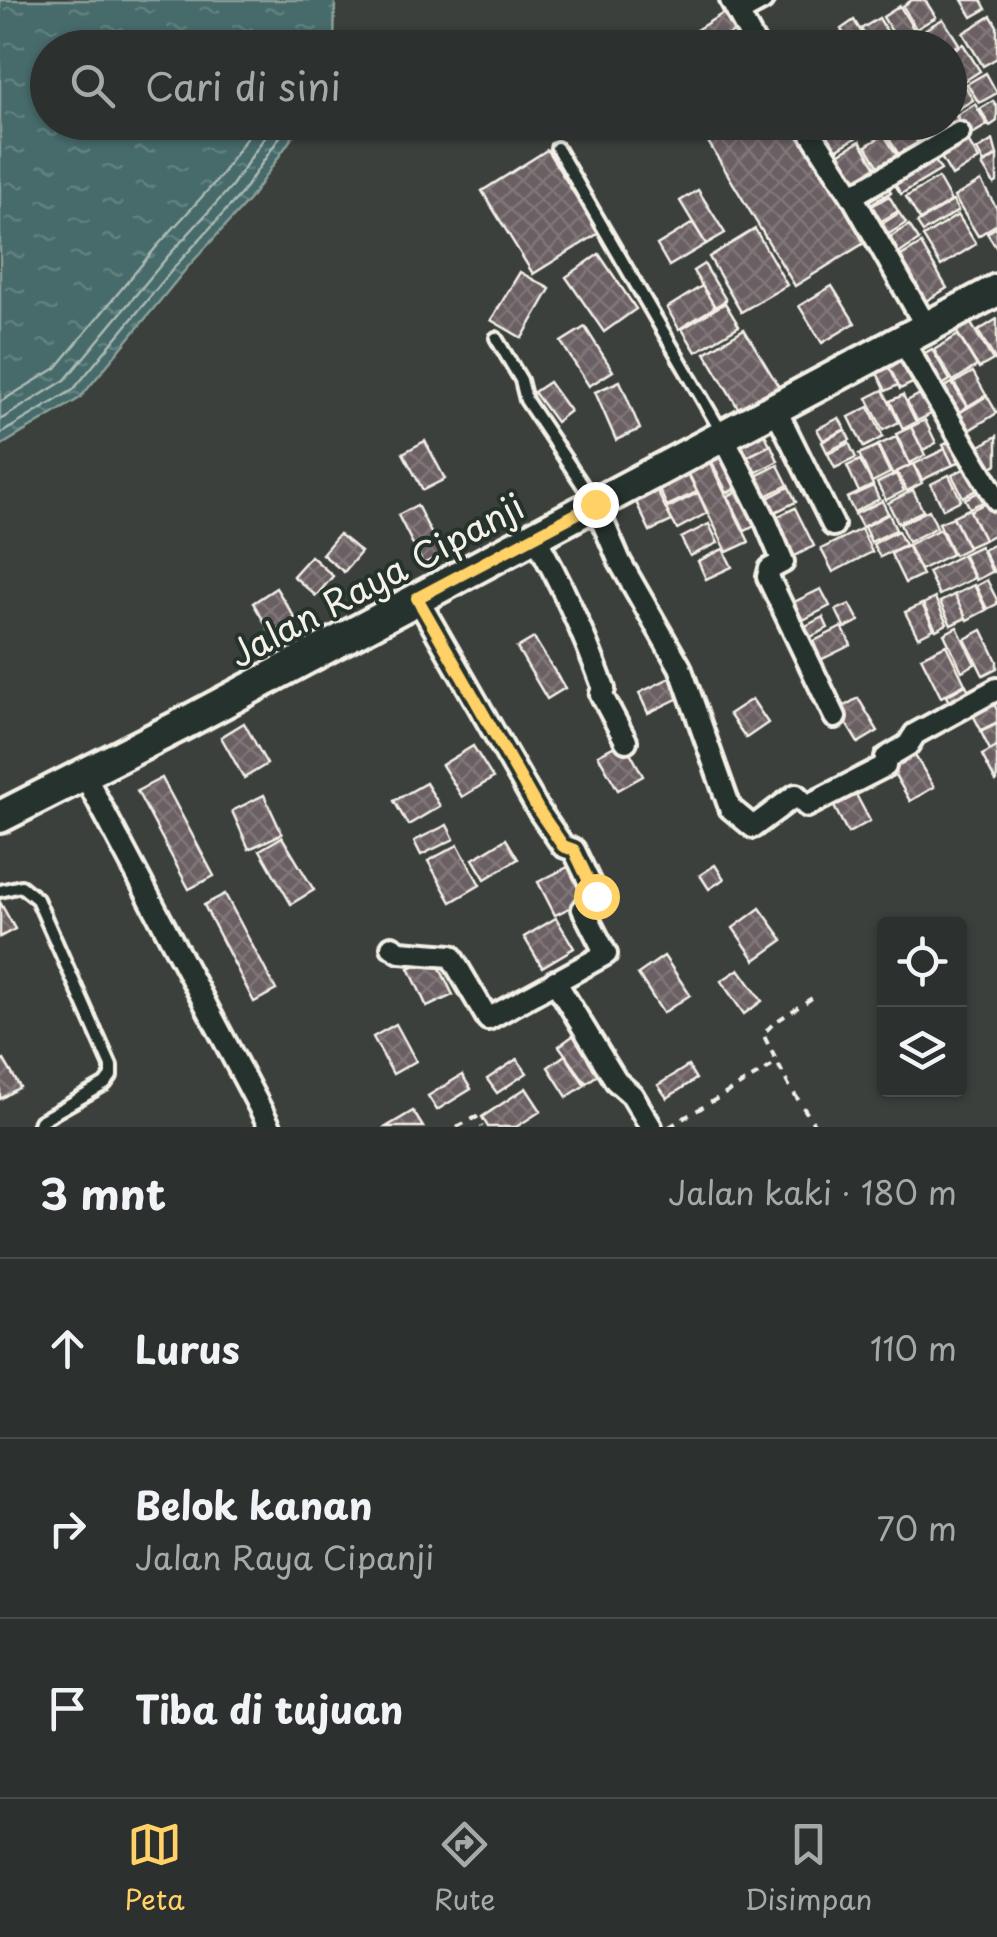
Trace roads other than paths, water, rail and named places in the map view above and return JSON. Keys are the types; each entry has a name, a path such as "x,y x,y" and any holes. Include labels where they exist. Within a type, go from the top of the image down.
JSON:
{"main road":[{"name":"Jalan Raya Cipanji","path":"0,818 997,290"}],"street":[{"path":"747,30 734,7 762,0"},
{"path":"816,140 852,196 914,333 997,500"},
{"path":"852,196 946,140"},
{"path":"774,406 833,525"},
{"path":"722,434 782,562 768,576 835,718"},
{"path":"595,504 636,592 680,667 730,808 753,827 796,795 807,806 885,766 886,758 908,745 915,734 997,689"},
{"path":"535,538 558,578 604,688 601,694 626,741"},
{"path":"392,947 400,952 451,956 488,1019 606,954 583,909 596,896 574,850 563,846 539,811 417,598"},
{"path":"84,774 270,1127"},
{"path":"555,982 616,1081 632,1096 651,1127"}],"lane":[{"path":"557,148 722,434"},
{"path":"496,338 521,380 526,400 595,504"},
{"path":"0,891 21,886 37,899 111,1066 112,1076 105,1084 40,1121 38,1127"}],"water":[{"path":"0,0 335,0 334,30 30,30 30,140 290,140 249,200 186,269 80,398 0,446"}]}
